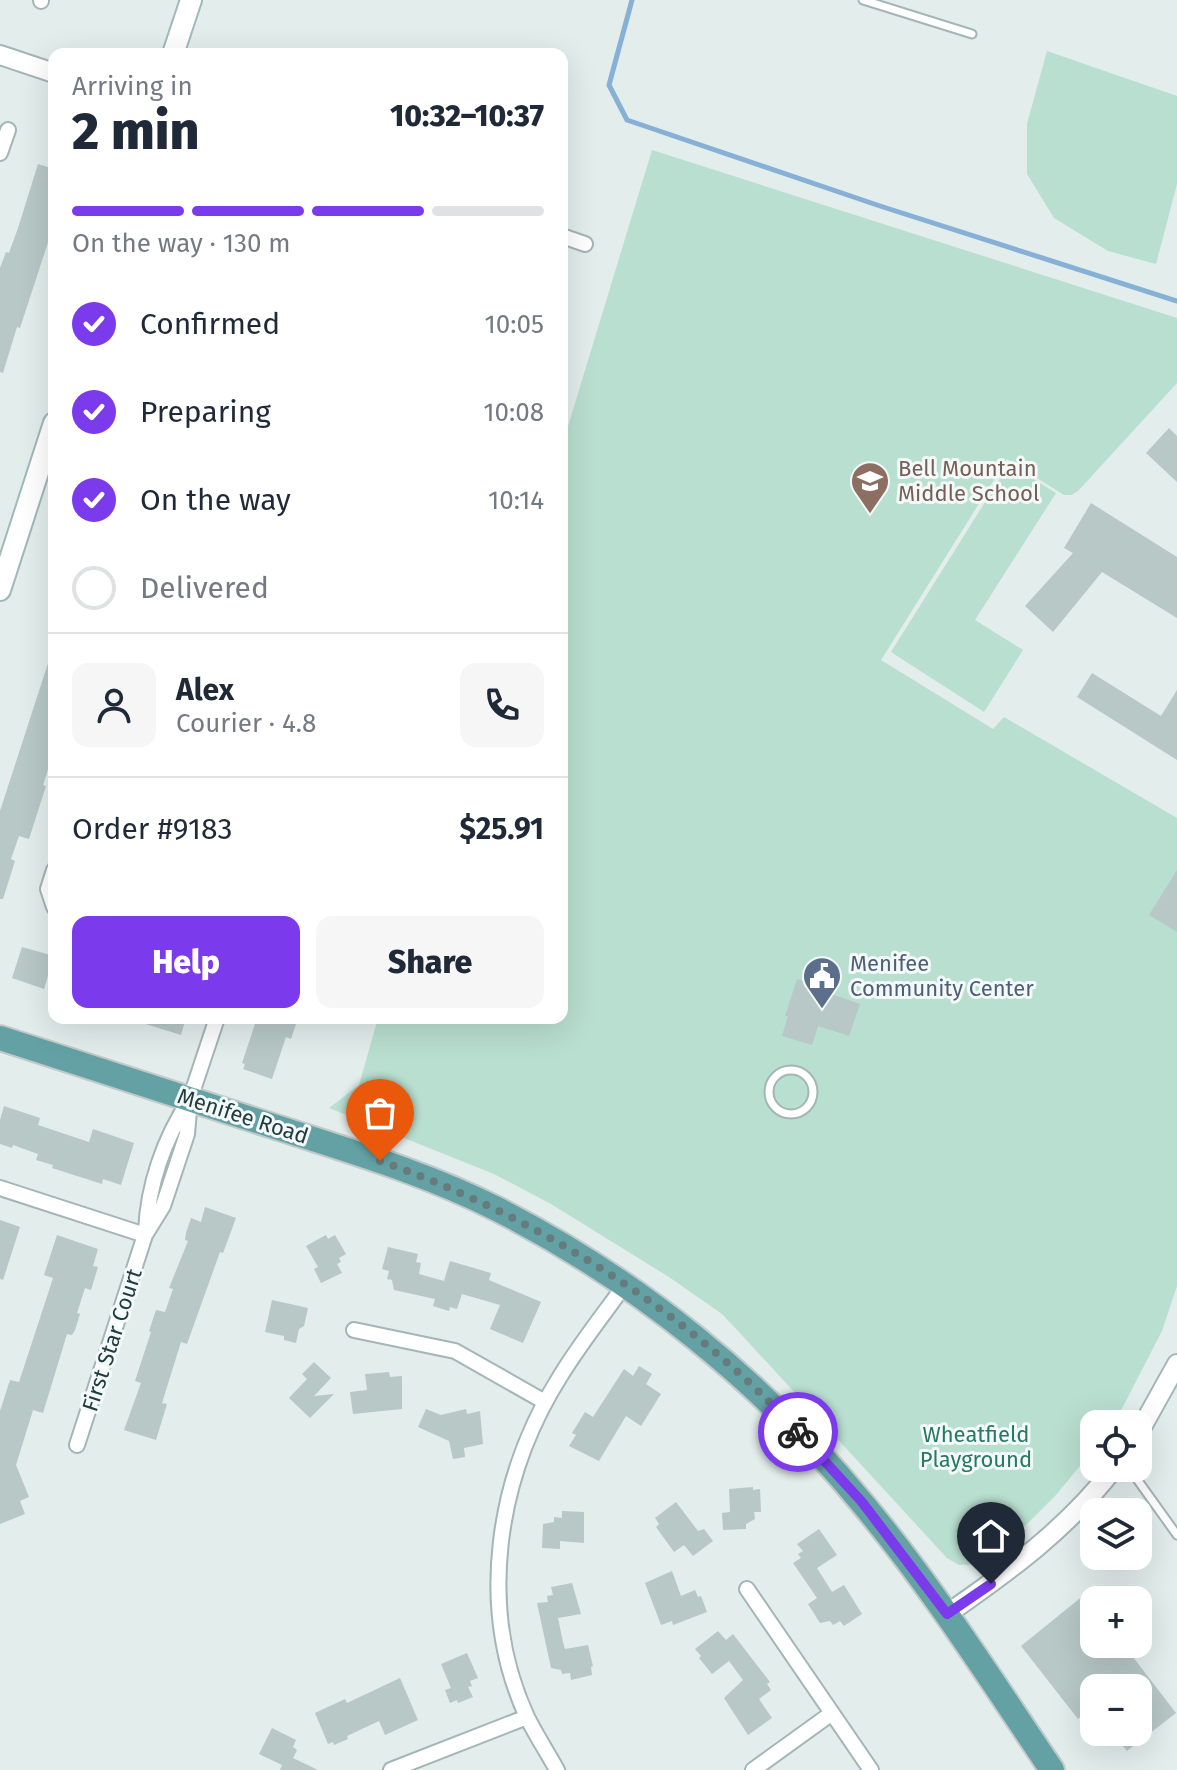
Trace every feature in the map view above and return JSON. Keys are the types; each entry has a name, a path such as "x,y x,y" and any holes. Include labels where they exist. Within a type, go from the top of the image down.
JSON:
{"main road":[{"path":"175,48 191,0"},
{"path":"0,590 7,547 48,439"},
{"name":"Menifee Road","path":"0,1038 423,1176 495,1208 553,1239 624,1286 736,1370 794,1427 862,1502 947,1614 1052,1770"}],"street":[{"path":"0,55 48,71"},
{"path":"0,153 8,130"},
{"path":"568,238 585,244"},
{"name":"First Star Court","path":"77,1445 145,1235 147,1201 172,1127 190,1099 215,1024"},
{"path":"0,1188 145,1235"},
{"path":"557,1770 527,1717 513,1678 503,1637 498,1580 500,1544 510,1487 545,1402 624,1286"},
{"path":"354,1330 455,1351 545,1402"},
{"path":"1151,1410 1177,1364"},
{"path":"947,1614 1039,1548 1069,1520 1102,1482"},
{"path":"747,1589 871,1770"},
{"path":"753,1770 832,1713"},
{"path":"391,1770 527,1717"}],"lane":[{"path":"863,0 972,34"},
{"path":"791,1070 805,1074 813,1087 811,1102 800,1113 778,1111 769,1092 773,1079 791,1070"},
{"path":"1139,1482 1177,1535"}],"green space":[{"path":"1047,51 1177,96 1177,184 1156,264 1108,251 1054,218 1027,174 1027,124"},
{"name":"Wheatfield Playground","path":"652,150 1177,318 1177,383 1071,495 1064,495 1007,459 881,660 993,729 1004,717 1177,818 1177,1286 1162,1331 1121,1410 1080,1410 1080,1466 1025,1526 975,1564 959,1565 947,1558 722,1314 669,1277 551,1204 494,1174 329,1108 359,1085 376,1024 568,1024 568,426"},
{"path":"1009,464 1056,493 975,620 1023,650 984,712 891,652"}],"building":[{"path":"38,164 48,167 48,242 3,373 0,372 0,268 18,228"},
{"path":"1169,428 1177,436 1177,482 1146,453"},
{"path":"1091,503 1177,557 1177,618 1102,572 1053,632 1025,606 1073,553 1064,548"},
{"path":"48,663 48,769 43,785 46,786 29,839 19,836 3,899 0,899 0,811"},
{"path":"1092,673 1161,716 1177,690 1177,760 1077,697"},
{"path":"1177,870 1177,932 1149,915"},
{"path":"22,947 48,954 48,976 44,989 12,978"},
{"name":"Menifee Community Center","path":"797,979 832,990 831,994 860,1004 849,1036 818,1026 812,1045 782,1036"},
{"path":"146,1024 184,1024 181,1035"},
{"path":"255,1024 296,1024 291,1039 286,1037 272,1079 243,1069 245,1064 242,1063"},
{"path":"4,1106 40,1118 38,1125 89,1142 93,1129 134,1143 121,1185 103,1179 102,1184 52,1168 53,1165 36,1160 38,1154 0,1144 0,1120"},
{"path":"205,1207 236,1218 223,1253 220,1252 187,1344 181,1342 162,1403 167,1404 156,1440 124,1430 141,1383 135,1381 156,1310 165,1312 173,1289 169,1288 188,1241 185,1240 191,1218 201,1222"},
{"path":"0,1220 20,1227 3,1280 0,1279"},
{"path":"57,1235 98,1249 93,1266 98,1267 91,1290 85,1288 75,1330 72,1335 67,1334 43,1413 33,1410 16,1465 29,1497 20,1501 25,1514 0,1524 0,1411 10,1380 19,1382 53,1278 44,1275"},
{"path":"326,1235 328,1239 335,1235 346,1254 339,1258 341,1262 337,1264 342,1273 321,1283 314,1269 318,1267 306,1246"},
{"path":"388,1247 418,1254 416,1262 421,1263 419,1274 444,1281 450,1261 491,1273 489,1280 541,1302 523,1343 490,1329 500,1305 462,1294 457,1309 450,1307 449,1311 433,1306 435,1299 394,1290 392,1280 387,1279 389,1271 382,1269"},
{"path":"272,1300 308,1308 296,1343 284,1340 284,1336 265,1332"},
{"path":"314,1362 331,1378 314,1396 334,1394 310,1418 289,1398 307,1379 302,1374"},
{"path":"639,1366 652,1374 646,1384 661,1394 641,1426 626,1416 599,1461 569,1446 576,1435 572,1433 585,1412 593,1417 624,1369 633,1376"},
{"path":"389,1372 390,1377 402,1376 402,1409 353,1414 350,1392 367,1390 365,1374"},
{"path":"426,1409 441,1415 466,1409 467,1414 480,1411 483,1444 464,1448 465,1457 453,1459 449,1441 418,1427"},
{"path":"753,1487 753,1490 760,1489 761,1512 754,1512 755,1519 746,1524 746,1529 723,1530 722,1513 730,1512 729,1489"},
{"path":"676,1502 698,1531 704,1529 713,1541 693,1556 684,1545 674,1552 656,1527 659,1524 655,1518"},
{"path":"562,1511 584,1512 584,1543 560,1541 560,1549 542,1548 543,1524 554,1522 554,1517 562,1518"},
{"path":"819,1529 837,1555 817,1568 832,1592 844,1585 862,1614 844,1626 840,1621 833,1625 830,1621 820,1623 808,1604 817,1598 793,1563 801,1558 798,1554 803,1551 797,1544"},
{"path":"672,1571 681,1596 695,1590 707,1612 673,1625 672,1621 661,1625 645,1583"},
{"path":"572,1583 581,1614 558,1618 563,1642 565,1649 588,1645 593,1666 592,1675 571,1680 570,1673 562,1674 561,1670 551,1668 537,1603 548,1602 547,1596 553,1595 551,1587"},
{"path":"1080,1598 1080,1658 1134,1658 1146,1674 1080,1674 1078,1719 1021,1646"},
{"path":"718,1631 726,1640 733,1634 770,1682 767,1684 771,1690 759,1699 772,1718 748,1735 724,1698 743,1680 729,1661 712,1674 695,1649"},
{"path":"467,1653 478,1678 470,1681 472,1686 468,1687 473,1697 450,1703 445,1690 451,1688 441,1664"},
{"path":"400,1678 418,1720 385,1735 379,1721 347,1736 348,1739 334,1745 333,1742 328,1744 315,1713 345,1699 347,1703"},
{"path":"1152,1682 1176,1713 1152,1732"},
{"path":"272,1728 296,1740 293,1747 297,1750 293,1758 318,1770 280,1770 282,1765 259,1754"}],"waterway":[{"path":"632,0 609,85 627,120 880,206 1177,301"}],"way so far":[{"path":"380,1161 495,1208 553,1239 669,1316 736,1370 798,1432"}],"place":[{"name":"Bell Mountain Middle School","path":"870,515"},
{"name":"Menifee Community Center","path":"822,1010"}],"route":[{"path":"798,1432 862,1502 947,1614 991,1584"}]}
